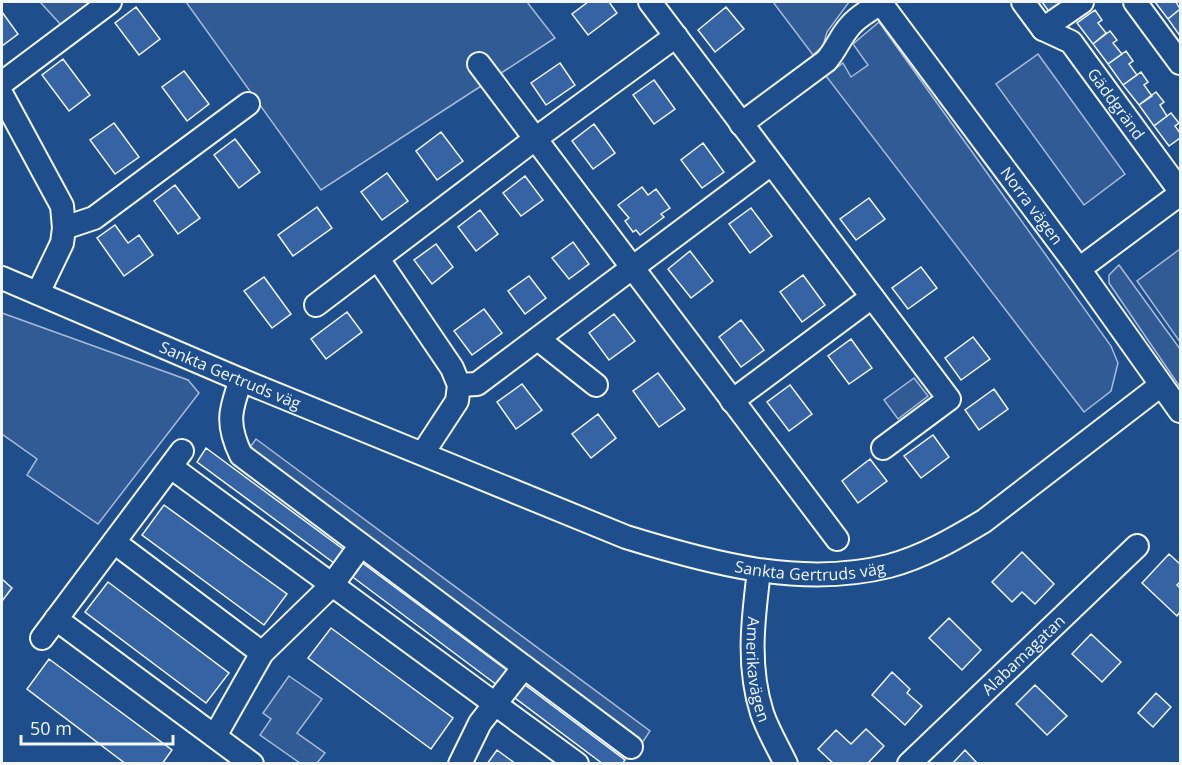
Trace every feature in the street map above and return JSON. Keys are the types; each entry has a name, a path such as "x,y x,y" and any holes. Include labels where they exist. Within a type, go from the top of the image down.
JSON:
{"street":[{"path":"2,83 110,2"},
{"path":"650,2 949,399 883,448"},
{"path":"741,124 826,61 852,23 880,2"},
{"name":"Norra vägen","path":"880,2 1079,269 1180,411"},
{"name":"Gäddgränd","path":"1023,2 1043,29 1071,42 1180,192 1079,269"},
{"path":"1043,29 1082,2"},
{"path":"1136,2 1180,63"},
{"path":"316,304 676,36"},
{"name":"Sankta Gertruds väg","path":"479,64 837,539"},
{"path":"2,95 62,206 64,228 62,243 39,293"},
{"path":"64,228 94,218 248,104"},
{"path":"459,385 477,384 771,164"},
{"path":"378,259 452,368 459,385 457,401 423,453"},
{"name":"Sankta Gertruds väg","path":"2,278 241,380 626,537 682,555 759,571 818,575 857,573 891,566 925,554 984,521 1161,385"},
{"path":"732,401 872,297"},
{"path":"538,339 596,385"},
{"path":"241,380 230,418 231,430 241,455 631,747"},
{"path":"42,638 176,459 332,585 577,764"},
{"path":"114,542 262,653"},
{"path":"215,736 262,653 332,585 361,545"},
{"name":"Alabamagatan","path":"909,764 1137,546"},
{"name":"Amerikavägen","path":"759,571 752,635 752,668 762,714 786,764"},
{"path":"56,619 252,764"},
{"path":"460,764 480,723 524,667"}],"shaded area":[{"path":"40,2 95,2 63,27"},
{"path":"186,2 527,2 555,38 321,190"},
{"path":"773,2 849,2 827,32 823,46 813,55"},
{"path":"879,22 1111,346 1118,363 1111,391 1084,412 826,76 843,63 851,77 868,65 853,44"},
{"path":"1038,54 1125,174 1084,205 996,84"},
{"path":"1180,249 1180,342 1137,281"},
{"path":"1119,265 1180,349 1180,387 1109,283 1109,275"},
{"path":"2,313 188,380 199,393 98,524 27,475 37,459 2,434"},
{"path":"914,378 928,396 898,419 884,400"},
{"path":"256,439 650,731 642,743 248,450"},
{"path":"289,676 322,699 297,733 325,753 317,763 300,763 260,735 271,719 263,713"}],"building":[{"path":"588,2 609,2 617,13 588,35 572,14"},
{"path":"1042,2 1063,2 1067,7 1053,17"},
{"path":"1155,2 1176,2 1180,9 1168,19"},
{"path":"136,7 160,39 139,55 115,23"},
{"path":"726,7 744,29 715,52 698,30"},
{"path":"1180,9 1180,36 1168,19"},
{"path":"1095,10 1102,20 1098,23 1106,33 1093,44 1077,23"},
{"path":"2,12 18,34 2,46"},
{"path":"1110,31 1117,40 1113,43 1122,54 1108,64 1093,44"},
{"path":"1126,51 1133,61 1129,64 1137,75 1123,85 1108,64"},
{"path":"63,59 90,95 69,111 42,75"},
{"path":"560,63 575,85 546,105 531,83"},
{"path":"184,71 209,104 187,121 162,87"},
{"path":"1141,72 1148,82 1144,85 1152,96 1139,105 1123,85"},
{"path":"654,80 675,109 654,124 633,95"},
{"path":"1156,92 1164,102 1160,105 1167,116 1154,126 1139,105"},
{"path":"1171,113 1179,123 1175,126 1180,133 1180,138 1169,146 1154,126"},
{"path":"114,123 139,157 115,174 90,140"},
{"path":"594,124 615,153 593,169 572,141"},
{"path":"441,132 463,161 437,180 416,151"},
{"path":"235,139 260,172 239,188 214,155"},
{"path":"703,143 724,172 702,188 681,160"},
{"path":"387,173 408,201 382,220 361,192"},
{"path":"525,176 543,200 521,216 503,193"},
{"path":"175,185 200,218 178,234 154,201"},
{"path":"642,187 648,195 656,189 670,208 661,214 664,217 640,235 636,230 633,232 625,221 629,218 618,205"},
{"path":"869,198 885,219 856,240 840,219"},
{"path":"317,207 332,228 293,256 278,235"},
{"path":"751,208 772,236 750,253 729,224"},
{"path":"480,210 498,234 476,251 458,227"},
{"path":"115,225 128,243 139,235 153,255 124,276 97,238"},
{"path":"573,242 589,264 569,279 552,258"},
{"path":"436,244 453,267 432,284 414,260"},
{"path":"690,251 713,281 691,298 668,269"},
{"path":"921,267 937,288 908,309 892,288"},
{"path":"803,275 825,305 802,322 780,292"},
{"path":"529,276 546,298 525,314 508,291"},
{"path":"264,277 291,314 272,328 244,291"},
{"path":"484,309 502,333 472,355 454,331"},
{"path":"347,312 362,332 326,359 311,339"},
{"path":"614,314 635,341 609,360 589,333"},
{"path":"741,320 764,350 741,367 719,337"},
{"path":"973,337 990,359 961,380 945,358"},
{"path":"851,339 872,368 849,384 828,356"},
{"path":"658,373 685,409 659,427 633,391"},
{"path":"522,384 542,410 516,429 497,402"},
{"path":"790,385 812,414 789,431 767,402"},
{"path":"994,389 1008,409 979,430 965,410"},
{"path":"598,414 616,438 591,458 572,434"},
{"path":"933,435 949,457 921,478 904,456"},
{"path":"206,448 347,552 338,566 197,462"},
{"path":"870,459 887,481 858,503 842,481"},
{"path":"164,505 287,594 264,625 142,535"},
{"path":"1022,552 1054,584 1035,604 1022,592 1012,602 992,582"},
{"path":"1169,554 1180,564 1180,582 1177,585 1180,588 1180,612 1177,616 1142,583"},
{"path":"361,562 508,671 497,685 350,575"},
{"path":"2,579 12,588 2,601"},
{"path":"108,582 229,673 206,703 85,612"},
{"path":"949,618 981,650 962,670 929,638"},
{"path":"331,628 453,718 431,749 308,658"},
{"path":"1091,634 1121,662 1102,682 1072,654"},
{"path":"49,659 172,750 162,764 126,764 27,689"},
{"path":"892,672 910,689 907,693 922,706 905,725 872,695"},
{"path":"521,682 625,760 622,764 603,764 511,695"},
{"path":"1035,685 1067,716 1047,735 1016,704"},
{"path":"1156,693 1171,707 1153,727 1138,713"},
{"path":"866,729 884,746 867,764 834,764 818,749 836,730 851,744"},
{"path":"497,750 516,764 487,764"},
{"path":"965,750 978,764 952,764"}]}
